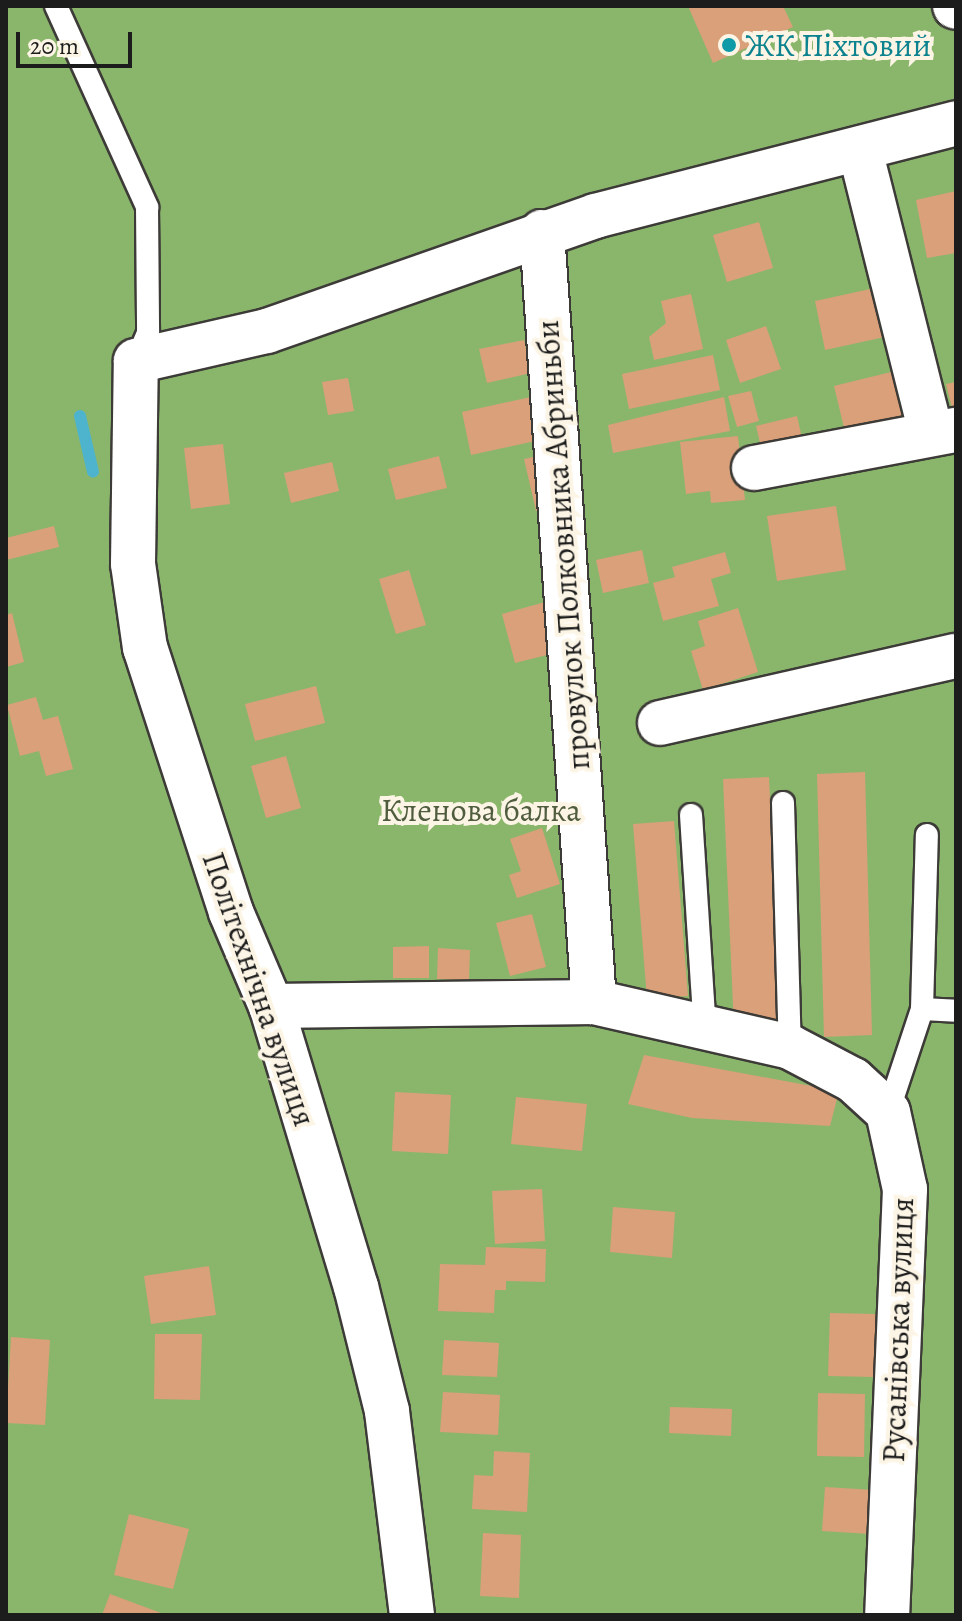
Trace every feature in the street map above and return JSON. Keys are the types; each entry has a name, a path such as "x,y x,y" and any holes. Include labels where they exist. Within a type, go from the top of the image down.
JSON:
{"street":[{"path":"136,361 267,331 542,232 956,123"},
{"path":"754,468 943,431 860,150"},
{"name":"провулок Полковника Абриньби","path":"542,232 594,1002"},
{"name":"Політехнічна вулиця","path":"136,361 133,564 145,648 231,912 271,1006 387,1411 412,1615"},
{"path":"660,723 956,656"},
{"path":"271,1006 594,1002 790,1047 853,1080 888,1112"},
{"name":"Русанівська вулиця","path":"887,1615 905,1189 888,1112"}],"lane":[{"path":"56,6 147,207 148,333 136,361"},
{"path":"783,803 790,1047"},
{"path":"691,815 705,1029"},
{"path":"888,1112 922,1009 927,835"},
{"path":"922,1009 956,1011"}],"green space":[{"name":"Кленова балка","path":"6,6 956,6 956,1615 6,1615"}],"building":[{"name":"ЖК Піхтовий","path":"688,6 783,6 793,27 713,63"},
{"path":"956,191 956,253 927,258 916,200"},
{"path":"759,222 773,268 727,282 713,235"},
{"path":"875,288 885,337 825,350 815,301"},
{"path":"691,294 703,349 654,360 649,337 666,323 661,301"},
{"path":"766,326 781,369 740,383 726,340"},
{"path":"524,340 531,373 487,383 479,349"},
{"path":"713,355 720,390 629,409 622,374"},
{"path":"895,371 906,418 845,432 834,386"},
{"path":"348,378 354,411 328,415 322,382"},
{"path":"956,382 956,420 955,420 946,384"},
{"path":"751,391 759,421 737,427 728,396"},
{"path":"531,397 540,440 471,455 462,412"},
{"path":"724,397 730,431 613,453 608,425"},
{"path":"797,416 802,438 761,447 756,426"},
{"path":"738,436 745,500 711,503 710,491 686,494 680,442"},
{"path":"223,444 230,504 191,509 184,448"},
{"path":"551,453 562,505 536,511 524,459"},
{"path":"439,456 447,488 396,500 388,469"},
{"path":"332,462 339,491 291,503 284,473"},
{"path":"836,506 846,570 777,581 767,516"},
{"path":"54,526 59,547 6,560 6,538"},
{"path":"642,550 649,583 603,593 596,560"},
{"path":"725,552 731,573 711,579 719,606 663,621 653,583 675,577 672,567"},
{"path":"409,570 426,625 396,634 379,579"},
{"path":"549,601 563,651 515,663 502,614"},
{"path":"738,608 758,672 703,690 691,651 705,646 698,621"},
{"path":"12,613 24,662 6,667 6,615"},
{"path":"316,686 325,723 255,741 245,704"},
{"path":"36,697 43,720 58,716 73,769 46,776 39,751 20,756 7,705"},
{"path":"286,756 301,808 266,818 251,766"},
{"path":"865,772 872,1035 824,1037 817,774"},
{"path":"769,777 781,1025 734,1028 723,779"},
{"path":"674,821 688,996 647,999 633,824"},
{"path":"542,828 560,884 517,898 509,875 521,871 510,839"},
{"path":"532,914 546,967 510,976 496,923"},
{"path":"429,946 429,978 393,978 393,947"},
{"path":"438,948 470,950 469,980 437,979"},
{"path":"644,1055 839,1091 830,1126 692,1118 628,1104"},
{"path":"395,1092 451,1095 448,1154 392,1151"},
{"path":"516,1097 587,1104 582,1151 511,1144"},
{"path":"542,1189 545,1241 495,1244 492,1191"},
{"path":"613,1207 675,1212 672,1258 610,1252"},
{"path":"486,1247 546,1249 545,1282 506,1281 506,1290 495,1290 494,1313 438,1311 440,1264 485,1265"},
{"path":"209,1266 216,1315 151,1324 144,1276"},
{"path":"830,1313 876,1314 875,1377 828,1376"},
{"path":"155,1334 202,1334 200,1400 154,1399"},
{"path":"11,1337 50,1340 45,1425 6,1423"},
{"path":"444,1340 499,1343 497,1377 442,1375"},
{"path":"443,1392 500,1395 498,1435 440,1432"},
{"path":"818,1393 865,1394 864,1457 817,1456"},
{"path":"670,1407 732,1409 731,1436 669,1433"},
{"path":"494,1451 530,1453 527,1512 472,1509 474,1475 493,1476"},
{"path":"825,1487 890,1491 886,1535 822,1531"},
{"path":"129,1514 189,1529 173,1589 114,1575"},
{"path":"483,1533 521,1535 519,1598 480,1596"},
{"path":"110,1594 161,1613 102,1615"}],"waterway":[{"path":"80,416 93,472"}],"place":[{"name":"ЖК Піхтовий","path":"729,45"}]}
